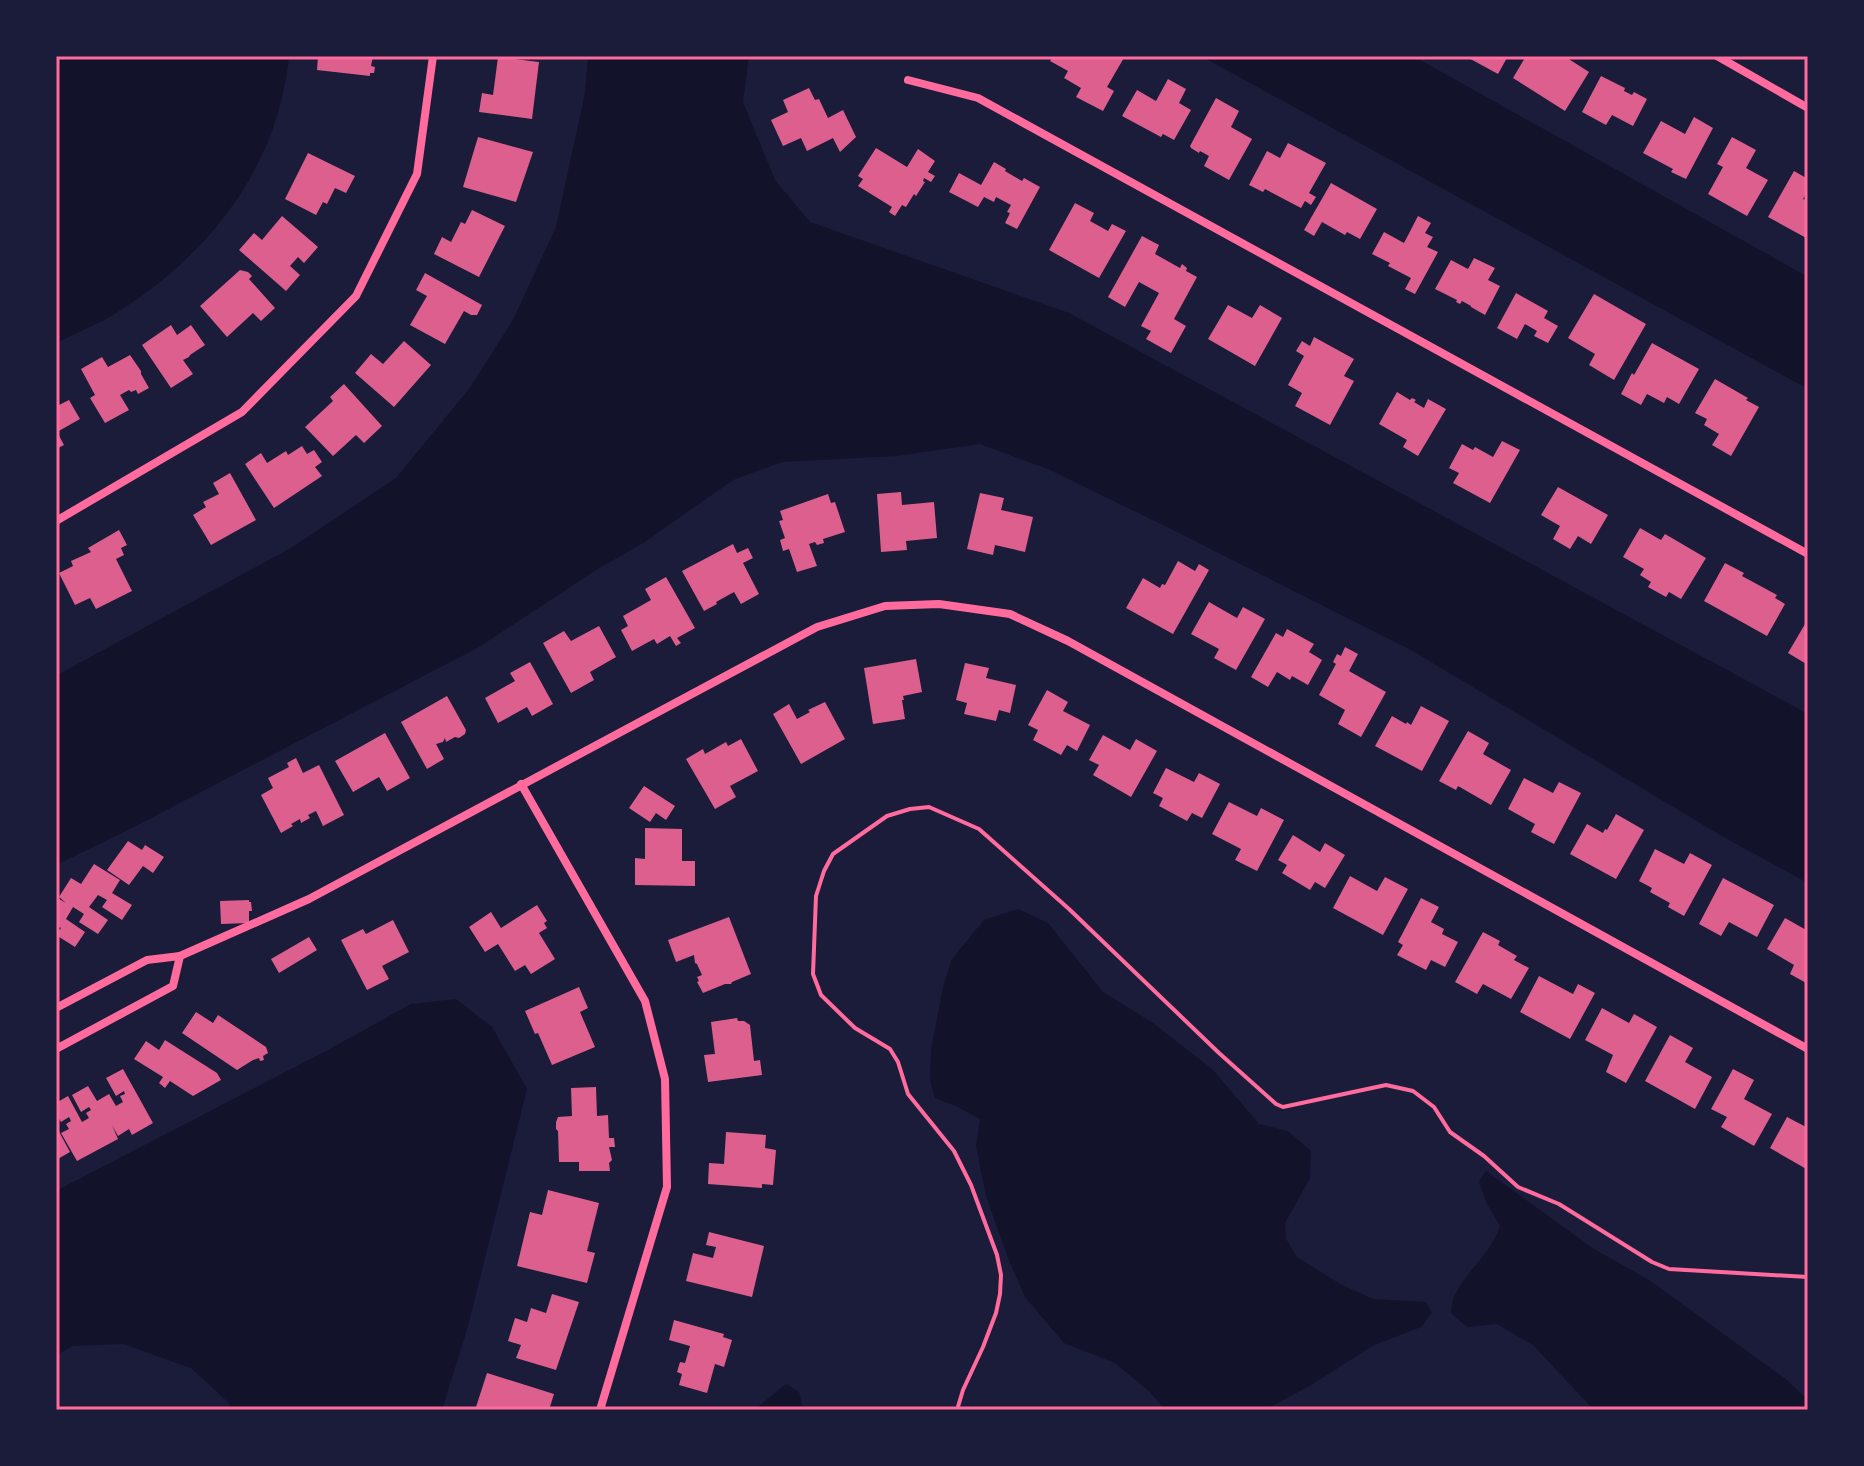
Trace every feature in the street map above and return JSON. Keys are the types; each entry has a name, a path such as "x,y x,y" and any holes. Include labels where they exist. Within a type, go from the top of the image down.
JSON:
{"street":[{"path":"56,521 242,412 356,296 417,174 433,56"},
{"path":"1717,56 1808,108"},
{"path":"908,80 978,98 1808,554"},
{"path":"56,1008 147,960 180,956 309,899 817,627 885,606 939,604 1010,614 1068,641 1808,1049"},
{"path":"521,784 645,1001 665,1079 667,1187 600,1410"},
{"path":"56,1049 173,986 180,956"}],"path":[{"path":"957,1410 996,1313 1001,1275 997,1255 971,1185 954,1151 908,1094 898,1062 890,1049 855,1028 835,1010 821,995 813,974 816,896 833,854 887,816 910,809 929,807 979,829 1069,909 1276,1104 1283,1107 1386,1085 1413,1091 1434,1107 1450,1132 1484,1156 1518,1187 1559,1204 1652,1262 1669,1269 1808,1277"}],"shaded area":[{"path":"56,56 289,56 282,97 270,136 253,173 232,207 207,238 146,293 104,320 56,343"},
{"path":"588,56 749,56 743,102 775,180 810,222 1069,313 1808,714 1808,883 1727,839 1411,650 1048,469 980,444 896,456 782,462 733,480 643,543 479,647 56,865 56,673 291,548 396,478 469,389 513,320 556,227 585,93"},
{"path":"1201,56 1413,56 1808,277 1808,389"},
{"path":"1018,909 1048,923 1103,992 1153,1023 1212,1069 1259,1124 1288,1131 1311,1151 1310,1178 1285,1223 1286,1239 1297,1257 1340,1284 1373,1299 1426,1302 1432,1313 1421,1327 1374,1345 1265,1410 1165,1410 1150,1392 1115,1363 1064,1343 1025,1297 1008,1258 986,1196 976,1146 980,1119 935,1098 930,1080 931,1050 943,987 952,959 984,920"},
{"path":"456,999 492,1027 527,1089 468,1326 442,1410 232,1410 228,1402 191,1368 123,1344 73,1346 56,1355 56,1191 411,1004"},
{"path":"1486,1171 1594,1249 1649,1280 1787,1380 1808,1400 1808,1410 1594,1410 1533,1345 1497,1324 1467,1327 1451,1313 1453,1299 1491,1245 1500,1226 1486,1202 1479,1181"},
{"path":"786,1384 799,1392 803,1410 754,1410"}],"building":[{"path":"318,56 373,56 371,66 375,67 374,73 370,76 317,70"},
{"path":"1054,56 1125,56 1107,87 1114,91 1103,111 1076,97 1081,88 1064,78 1068,71 1050,61"},
{"path":"1465,56 1508,56 1498,74"},
{"path":"1526,56 1564,56 1589,72 1565,111 1513,78"},
{"path":"498,57 539,62 532,119 479,112 482,93 493,95"},
{"path":"1601,76 1632,95 1634,92 1647,99 1633,126 1612,115 1606,125 1582,112"},
{"path":"1168,79 1186,89 1179,103 1191,110 1174,140 1163,134 1161,137 1122,116 1137,90 1156,101"},
{"path":"809,88 815,100 819,99 828,118 843,110 856,137 840,152 833,138 807,151 801,138 783,146 771,120 788,112 783,100"},
{"path":"1216,98 1239,111 1231,127 1252,139 1229,180 1204,166 1209,156 1190,146"},
{"path":"1694,117 1713,128 1686,179 1643,153 1661,121 1685,134"},
{"path":"478,137 533,152 516,202 463,187"},
{"path":"1732,137 1756,150 1746,168 1768,180 1747,216 1708,194 1723,167 1717,164"},
{"path":"1288,143 1326,163 1309,193 1316,197 1311,205 1305,201 1301,208 1265,189 1263,192 1249,185 1267,151 1280,158"},
{"path":"876,148 907,167 918,149 935,161 928,172 935,176 931,182 924,178 925,182 916,196 914,194 906,207 902,205 895,216 889,212 892,207 858,186 863,179 858,176"},
{"path":"308,153 355,176 346,193 335,188 327,204 323,202 316,215 285,199"},
{"path":"994,162 1022,181 1024,178 1040,187 1017,229 1005,223 1011,205 996,197 994,202 984,197 978,207 949,192 959,173 981,185"},
{"path":"1794,171 1808,179 1808,191 1803,199 1808,201 1808,239 1768,217"},
{"path":"1331,183 1377,209 1360,239 1347,232 1345,235 1322,222 1314,236 1304,230"},
{"path":"1075,203 1094,213 1090,221 1108,231 1112,224 1126,231 1099,278 1049,250"},
{"path":"472,210 505,226 479,277 434,254 442,237 451,242 461,222 465,224"},
{"path":"282,216 318,247 304,263 298,257 290,266 300,275 286,291 239,250 254,233 262,240"},
{"path":"1418,216 1431,223 1425,233 1433,237 1427,247 1438,252 1415,294 1405,289 1411,278 1372,254 1384,232 1404,243"},
{"path":"1142,236 1159,245 1155,254 1180,268 1182,264 1186,271 1197,277 1174,319 1186,326 1171,353 1146,339 1151,331 1141,326 1159,293 1139,282 1125,307 1108,297"},
{"path":"1474,258 1495,268 1488,280 1500,286 1485,315 1435,289 1451,260 1468,269"},
{"path":"240,270 252,276 249,279 275,308 261,321 253,313 227,337 200,306"},
{"path":"425,273 482,305 477,315 464,311 445,344 410,325 427,296 416,290"},
{"path":"1516,293 1548,311 1544,318 1558,326 1548,343 1534,336 1537,331 1525,324 1517,339 1497,328"},
{"path":"1594,294 1646,324 1614,380 1589,365 1595,354 1568,338"},
{"path":"1228,305 1252,318 1260,305 1282,318 1255,366 1208,339"},
{"path":"171,325 177,335 191,325 205,345 183,360 193,374 171,388 142,345"},
{"path":"1314,337 1354,359 1344,376 1354,381 1330,425 1295,406 1302,393 1288,385 1304,356 1296,351 1302,341 1310,346"},
{"path":"404,341 431,365 394,407 355,373 371,354 383,364"},
{"path":"1652,343 1699,369 1679,404 1667,397 1664,403 1647,394 1641,405 1621,394"},
{"path":"130,355 149,388 138,394 136,390 129,390 120,395 129,410 105,423 90,398 95,395 81,369 102,357 108,367"},
{"path":"1715,379 1759,407 1731,456 1712,445 1719,434 1704,425 1707,419 1695,413"},
{"path":"344,384 382,426 364,443 356,435 333,456 305,427 333,401 330,397"},
{"path":"1397,392 1416,400 1414,402 1424,408 1428,399 1446,409 1418,456 1403,447 1407,440 1379,424"},
{"path":"56,400 59,405 69,400 80,419 57,432 64,445 56,449"},
{"path":"1502,441 1520,450 1490,503 1453,483 1459,473 1449,468 1462,444 1493,457"},
{"path":"302,446 307,454 314,450 322,462 315,467 322,476 274,508 245,464 261,453 267,463 286,451 288,455"},
{"path":"230,473 256,520 211,545 193,515 206,507 203,502 219,494 213,483"},
{"path":"1558,487 1608,515 1591,544 1578,536 1570,549 1553,539 1560,526 1541,515"},
{"path":"901,492 902,505 934,502 937,538 906,541 907,550 881,552 877,494"},
{"path":"980,493 1004,498 1001,510 1033,517 1025,552 995,545 993,555 967,549"},
{"path":"828,494 831,503 835,502 845,532 823,539 824,543 809,544 817,566 797,572 789,549 783,551 780,540 785,538 779,521 783,520 780,511"},
{"path":"1640,528 1661,540 1665,534 1706,558 1681,599 1669,592 1666,597 1648,587 1651,582 1640,575 1644,569 1623,557"},
{"path":"119,530 127,545 121,548 124,555 116,559 132,591 96,609 90,598 75,605 59,573 73,566 71,561 91,552 88,548"},
{"path":"733,544 737,553 748,548 753,558 743,563 759,594 741,604 734,592 704,611 682,571"},
{"path":"1178,561 1195,571 1199,564 1209,570 1173,634 1126,608 1143,578 1160,588 1162,584 1165,585"},
{"path":"1725,563 1777,595 1775,598 1785,604 1767,636 1704,601"},
{"path":"666,577 695,628 677,638 681,643 676,646 670,636 657,644 654,639 632,651 621,630 628,626 623,616 651,600 645,589"},
{"path":"1209,602 1237,618 1243,607 1265,619 1236,670 1214,658 1219,649 1191,634"},
{"path":"1808,619 1808,665 1788,653"},
{"path":"599,626 616,657 590,672 594,680 571,693 543,643 564,631 571,641"},
{"path":"1287,629 1314,644 1309,652 1322,660 1308,685 1277,672 1268,687 1251,677 1276,633 1283,637"},
{"path":"1345,647 1358,654 1349,671 1386,692 1361,737 1338,724 1345,710 1319,695 1336,664 1333,662 1337,654 1341,656"},
{"path":"916,659 922,692 903,696 905,719 873,724 864,668"},
{"path":"530,662 553,704 532,716 527,707 498,723 485,698 515,681 510,673"},
{"path":"965,663 989,668 986,678 1016,685 1010,713 999,710 996,721 964,714 967,703 956,700"},
{"path":"1047,690 1068,702 1063,711 1090,725 1077,751 1067,745 1061,755 1033,740 1038,730 1028,725"},
{"path":"447,696 466,730 465,734 446,742 445,738 436,744 444,759 427,769 401,722"},
{"path":"825,702 845,739 801,764 773,714 789,704 797,719"},
{"path":"1421,706 1449,721 1422,771 1375,746 1392,716 1411,725"},
{"path":"1468,731 1489,743 1483,754 1511,770 1491,805 1458,786 1456,790 1439,781"},
{"path":"385,733 410,778 387,791 379,777 353,792 335,761"},
{"path":"1103,735 1130,750 1136,739 1157,751 1131,797 1093,775 1099,765 1089,760"},
{"path":"741,739 758,771 730,786 736,797 715,809 686,759 703,749 705,754 726,742 728,746"},
{"path":"296,758 303,773 319,765 344,815 323,826 316,811 308,815 310,818 301,823 300,819 281,833 261,795 273,788 268,778 289,767 287,763"},
{"path":"1166,768 1194,782 1199,773 1220,784 1202,818 1192,813 1187,821 1159,806 1163,798 1153,793"},
{"path":"1524,778 1553,793 1559,782 1581,793 1554,844 1531,832 1535,824 1508,809"},
{"path":"644,786 675,806 666,820 656,813 650,822 629,808"},
{"path":"1229,802 1257,816 1261,808 1284,820 1257,871 1235,860 1241,849 1212,834"},
{"path":"1616,814 1644,830 1616,879 1570,854 1587,824 1603,833"},
{"path":"645,828 682,829 682,861 695,861 695,886 635,885 635,858 645,859"},
{"path":"1293,835 1320,852 1325,843 1345,855 1325,888 1315,882 1310,890 1282,873 1287,865 1278,860"},
{"path":"128,841 142,850 145,845 164,857 153,873 143,866 129,885 107,870"},
{"path":"1655,849 1684,864 1690,853 1712,865 1684,916 1668,907 1670,903 1650,892 1652,888 1639,881"},
{"path":"94,864 120,880 112,893 132,905 122,920 102,907 107,900 98,895 89,907 108,920 98,934 79,922 84,914 73,907 66,919 85,932 75,947 56,935 61,928 56,925 56,897 66,903 59,897 71,878 81,884"},
{"path":"1350,876 1377,891 1385,877 1408,889 1383,935 1333,908"},
{"path":"1723,878 1774,905 1757,937 1729,922 1721,936 1699,924"},
{"path":"1421,898 1439,907 1431,922 1444,929 1442,934 1458,942 1445,967 1431,960 1426,970 1397,955 1403,945 1398,942"},
{"path":"249,900 252,911 249,911 249,923 221,924 220,901"},
{"path":"537,905 547,921 544,923 547,928 539,933 555,959 531,974 525,965 515,971 498,944 485,952 469,927 491,912 501,928"},
{"path":"729,917 751,974 703,993 697,982 697,977 702,975 694,955 676,962 668,940"},
{"path":"1785,918 1808,931 1808,984 1790,974 1794,965 1767,949"},
{"path":"393,920 409,952 382,966 389,979 367,990 341,940 363,929 366,934"},
{"path":"1483,932 1500,941 1498,945 1517,956 1514,960 1529,968 1511,999 1483,984 1477,994 1455,982"},
{"path":"309,937 317,950 279,973 271,959"},
{"path":"1539,976 1573,994 1578,984 1595,993 1570,1039 1520,1012"},
{"path":"579,987 588,1008 580,1012 595,1047 552,1065 525,1011"},
{"path":"1602,1008 1629,1023 1634,1014 1657,1027 1626,1083 1606,1072 1613,1055 1585,1040"},
{"path":"196,1012 213,1023 218,1015 266,1047 268,1053 263,1056 264,1060 253,1060 237,1070 182,1033"},
{"path":"737,1018 750,1025 754,1061 760,1060 762,1075 708,1082 704,1055 715,1054 711,1022"},
{"path":"1670,1035 1693,1048 1685,1062 1712,1077 1695,1109 1645,1081"},
{"path":"165,1040 217,1073 221,1080 193,1096 170,1081 165,1088 159,1083 163,1077 134,1059 146,1041 159,1050"},
{"path":"123,1069 153,1123 132,1135 129,1129 118,1136 112,1125 118,1139 77,1161 61,1133 69,1129 66,1124 71,1121 69,1117 61,1122 56,1114 56,1103 68,1096 82,1122 89,1118 86,1113 91,1110 89,1107 81,1112 72,1095 88,1086 97,1101 109,1094 116,1106 123,1102 120,1096 125,1094 124,1091 116,1096 106,1078"},
{"path":"1733,1069 1754,1080 1744,1099 1772,1114 1754,1146 1721,1127 1727,1117 1711,1109"},
{"path":"596,1087 597,1116 608,1115 609,1138 614,1138 615,1147 609,1147 612,1160 609,1163 610,1171 579,1171 579,1162 559,1162 556,1122 558,1117 572,1116 571,1088"},
{"path":"1787,1117 1808,1128 1808,1170 1770,1148"},
{"path":"56,1126 70,1152 56,1160"},
{"path":"726,1132 766,1135 765,1148 776,1150 773,1185 762,1184 762,1188 708,1184 709,1163 724,1164"},
{"path":"548,1190 599,1203 587,1251 595,1253 587,1283 517,1266 530,1212 542,1215"},
{"path":"709,1232 764,1246 752,1297 686,1281 693,1253 713,1258 716,1247 706,1245"},
{"path":"552,1294 579,1302 556,1370 516,1358 521,1345 508,1341 515,1318 527,1322 531,1308 546,1313"},
{"path":"674,1320 724,1334 723,1337 732,1340 724,1367 715,1364 707,1393 679,1385 682,1374 677,1372 680,1362 685,1363 690,1346 669,1340"},
{"path":"487,1373 554,1394 549,1410 475,1410"}]}
